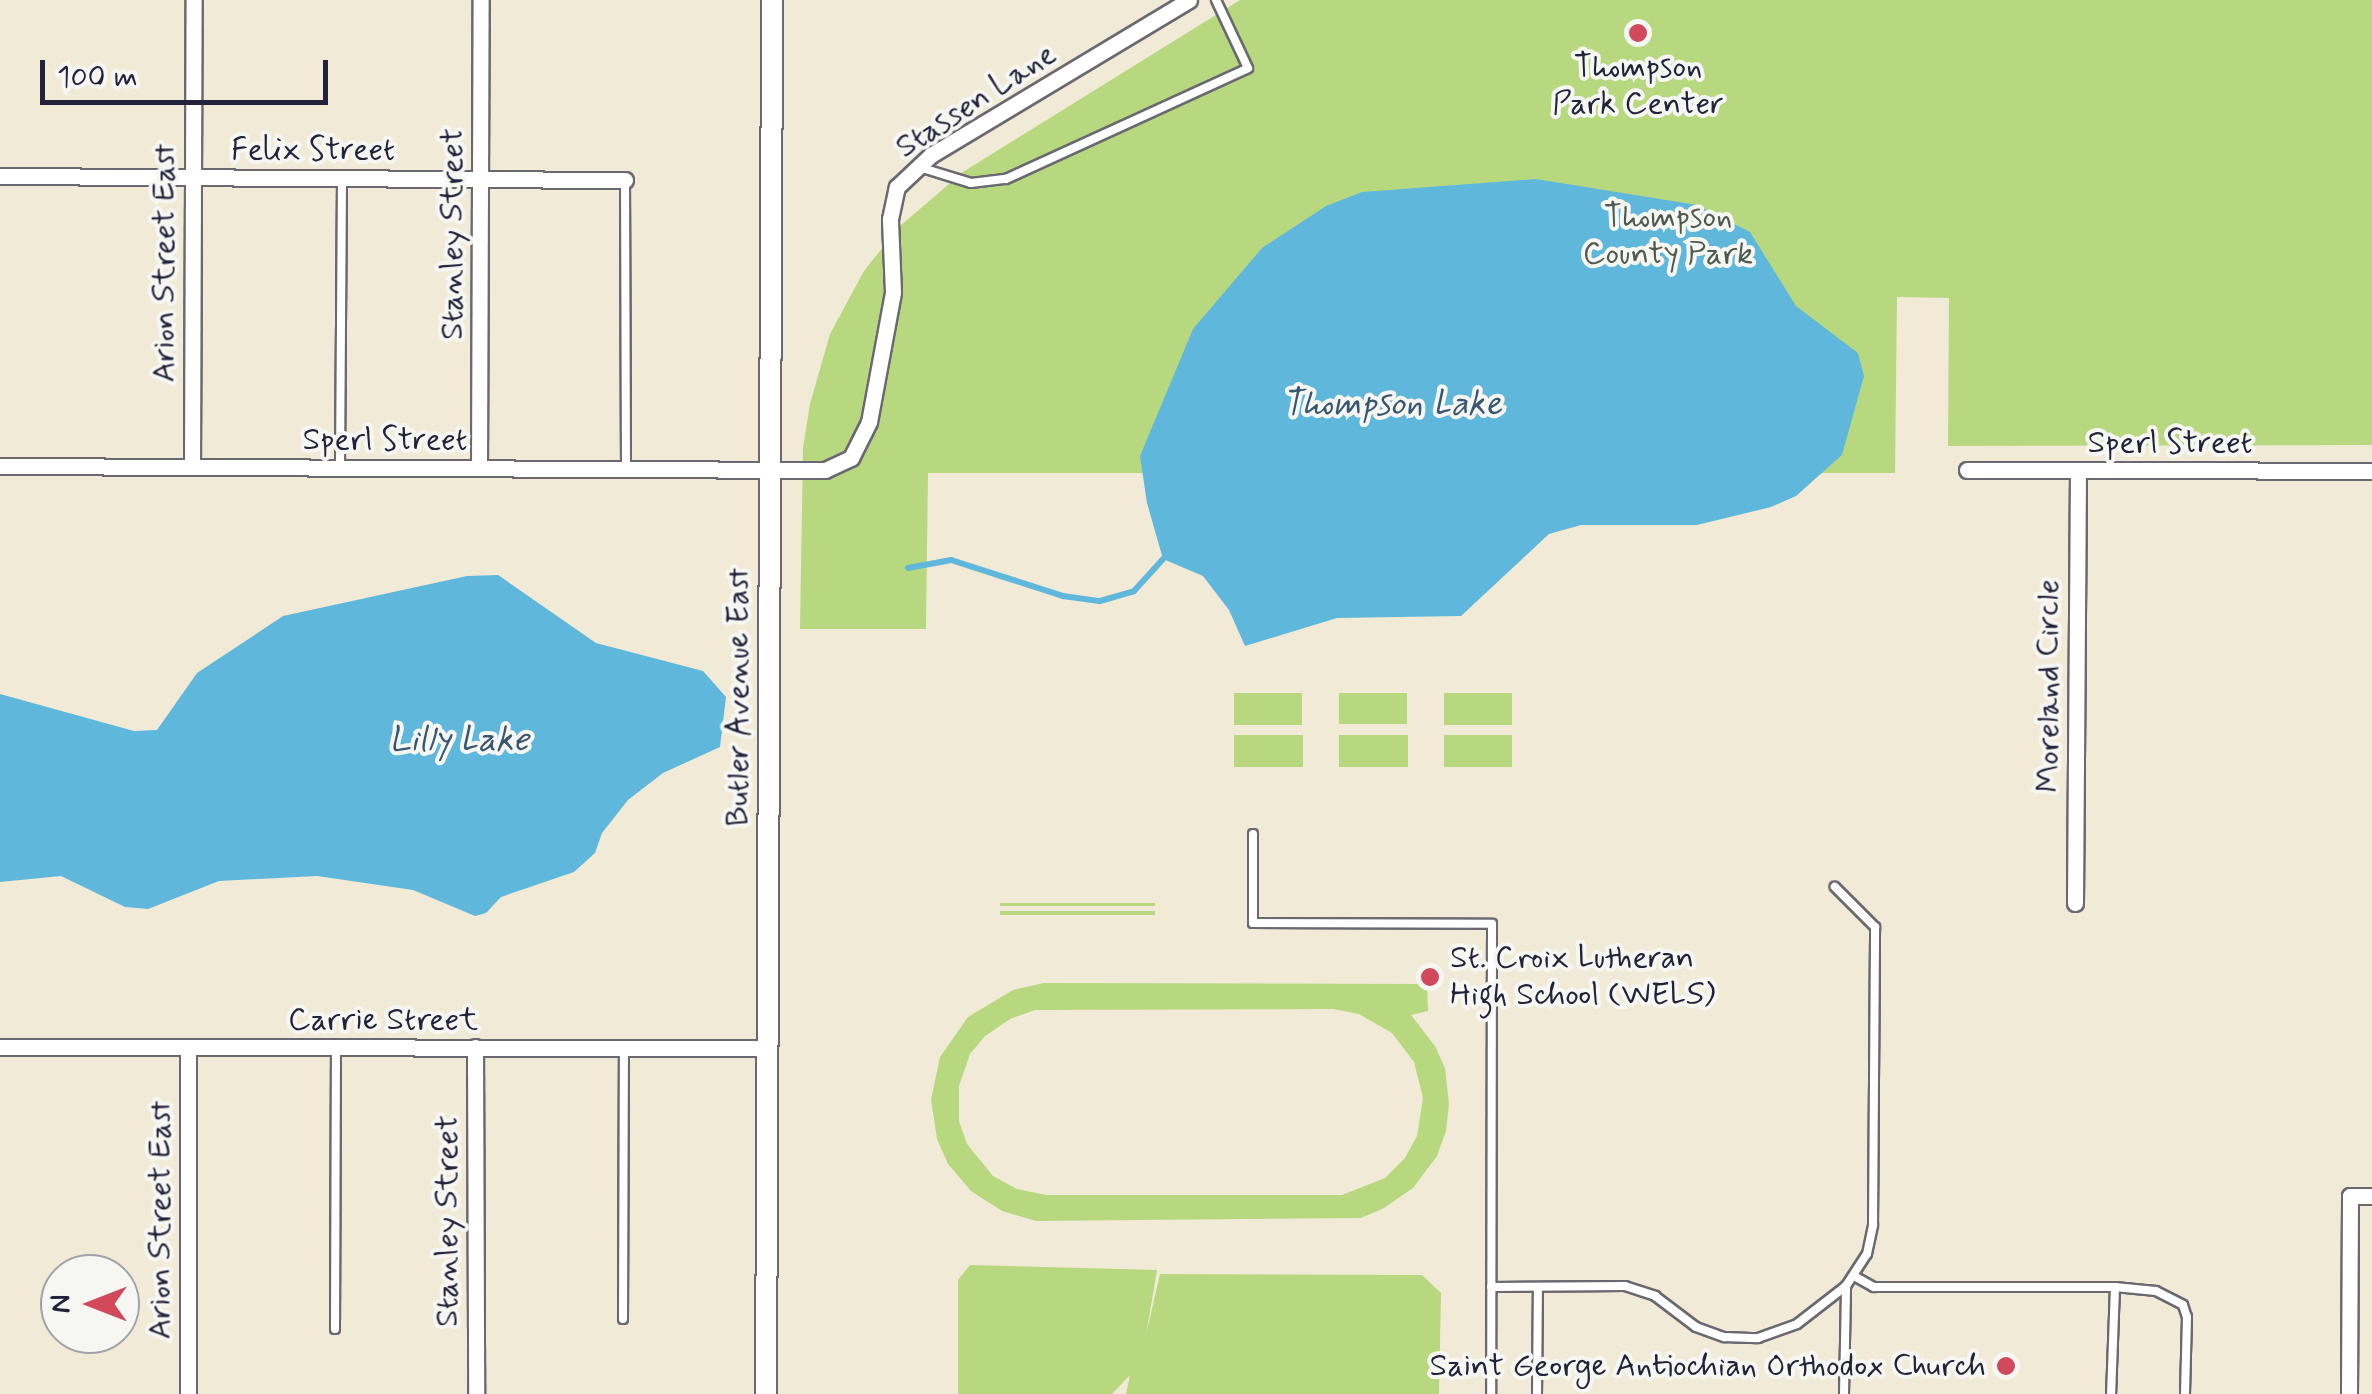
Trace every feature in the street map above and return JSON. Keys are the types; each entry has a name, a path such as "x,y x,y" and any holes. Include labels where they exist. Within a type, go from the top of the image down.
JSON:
{"street":[{"name":"Arion Street East","path":"192,467 194,0"},
{"name":"Stanley Street","path":"479,468 481,0"},
{"name":"Butler Avenue East","path":"766,1394 772,0"},
{"name":"Stassen Lane","path":"771,468 825,470 851,458 869,422 893,292 890,218 897,187 919,166 1189,0"},
{"name":"Felix Street","path":"0,176 625,180"},
{"name":"Sperl Street","path":"0,466 771,468"},
{"name":"Sperl Street","path":"1968,470 2372,471"},
{"name":"Moreland Circle","path":"2075,903 2078,470"},
{"name":"Carrie Street","path":"0,1046 767,1048"},
{"name":"Arion Street East","path":"188,1047 188,1394"},
{"name":"Stanley Street","path":"476,1047 476,1394"},
{"path":"2350,1394 2350,1196 2372,1196"}],"lane":[{"path":"919,166 971,183 1006,179 1248,68 1216,0"},
{"path":"340,467 342,177"},
{"path":"625,180 626,468"},
{"path":"1254,834 1254,923 1492,924 1491,1394"},
{"path":"1491,1287 1625,1286 1655,1296 1696,1326 1724,1336 1758,1338 1797,1324 1846,1286 1867,1254 1873,1225 1875,927 1835,887"},
{"path":"335,1329 336,1047"},
{"path":"622,1319 624,1048"},
{"path":"1854,1276 1874,1287 2116,1287 2156,1291 2183,1305 2187,1318 2184,1394"},
{"path":"1844,1394 1846,1286"},
{"path":"1538,1287 1538,1394"},
{"path":"2111,1394 2116,1287"}],"green space":[{"name":"Thompson County Park","path":"1240,0 2372,0 2372,445 1948,446 1949,298 1897,297 1895,473 928,473 926,629 800,629 803,448 810,404 830,334 864,271 899,227 963,172"},
{"path":"1234,693 1302,693 1302,725 1234,725"},
{"path":"1339,693 1407,693 1407,724 1339,724"},
{"path":"1444,693 1512,693 1512,725 1444,725"},
{"path":"1234,735 1303,735 1303,767 1234,767"},
{"path":"1339,735 1408,735 1408,767 1339,767"},
{"path":"1444,735 1512,735 1512,767 1444,767"},
{"path":"1155,903 1155,906 1000,906"},
{"path":"1000,911 1155,911 1155,915 1000,915"},
{"path":"1044,983 1427,984 1428,1011 1411,1015 1435,1046 1445,1068 1449,1104 1446,1131 1437,1156 1413,1188 1361,1218 1036,1221 1002,1211 971,1191 948,1164 937,1139 931,1100 940,1057 968,1017 1013,990","holes":["1333,1009 1359,1014 1392,1033 1414,1062 1423,1098 1417,1136 1405,1158 1385,1178 1342,1195 1046,1195 1017,1189 993,1176 967,1144 959,1121 959,1086 970,1054 985,1036 1010,1019 1035,1010"]},
{"path":"970,1265 1157,1270 1146,1335 1160,1274 1422,1275 1441,1293 1439,1394 1126,1394 1130,1375 1112,1394 958,1394 958,1280"}],"water":[{"name":"Thompson Lake","path":"1536,179 1697,205 1750,232 1796,306 1858,353 1864,376 1842,455 1796,496 1771,507 1697,525 1581,525 1549,534 1461,616 1337,618 1245,646 1229,610 1203,576 1163,559 1147,503 1140,456 1193,329 1262,248 1326,206 1362,192"},
{"name":"Lilly Lake","path":"498,575 596,643 703,671 726,697 720,747 663,773 628,800 602,833 595,853 574,872 501,897 486,913 475,916 413,890 317,876 219,881 148,909 125,907 61,876 0,882 0,694 134,731 157,730 197,673 283,616 467,576"}],"waterway":[{"path":"908,568 951,560 1063,596 1100,601 1134,591 1163,559"}],"place":[{"name":"Thompson Park Center","path":"1638,33"},
{"name":"St. Croix Lutheran High School (WELS)","path":"1430,977"},
{"name":"Saint George Antiochian Orthodox Church","path":"2006,1366"}]}
